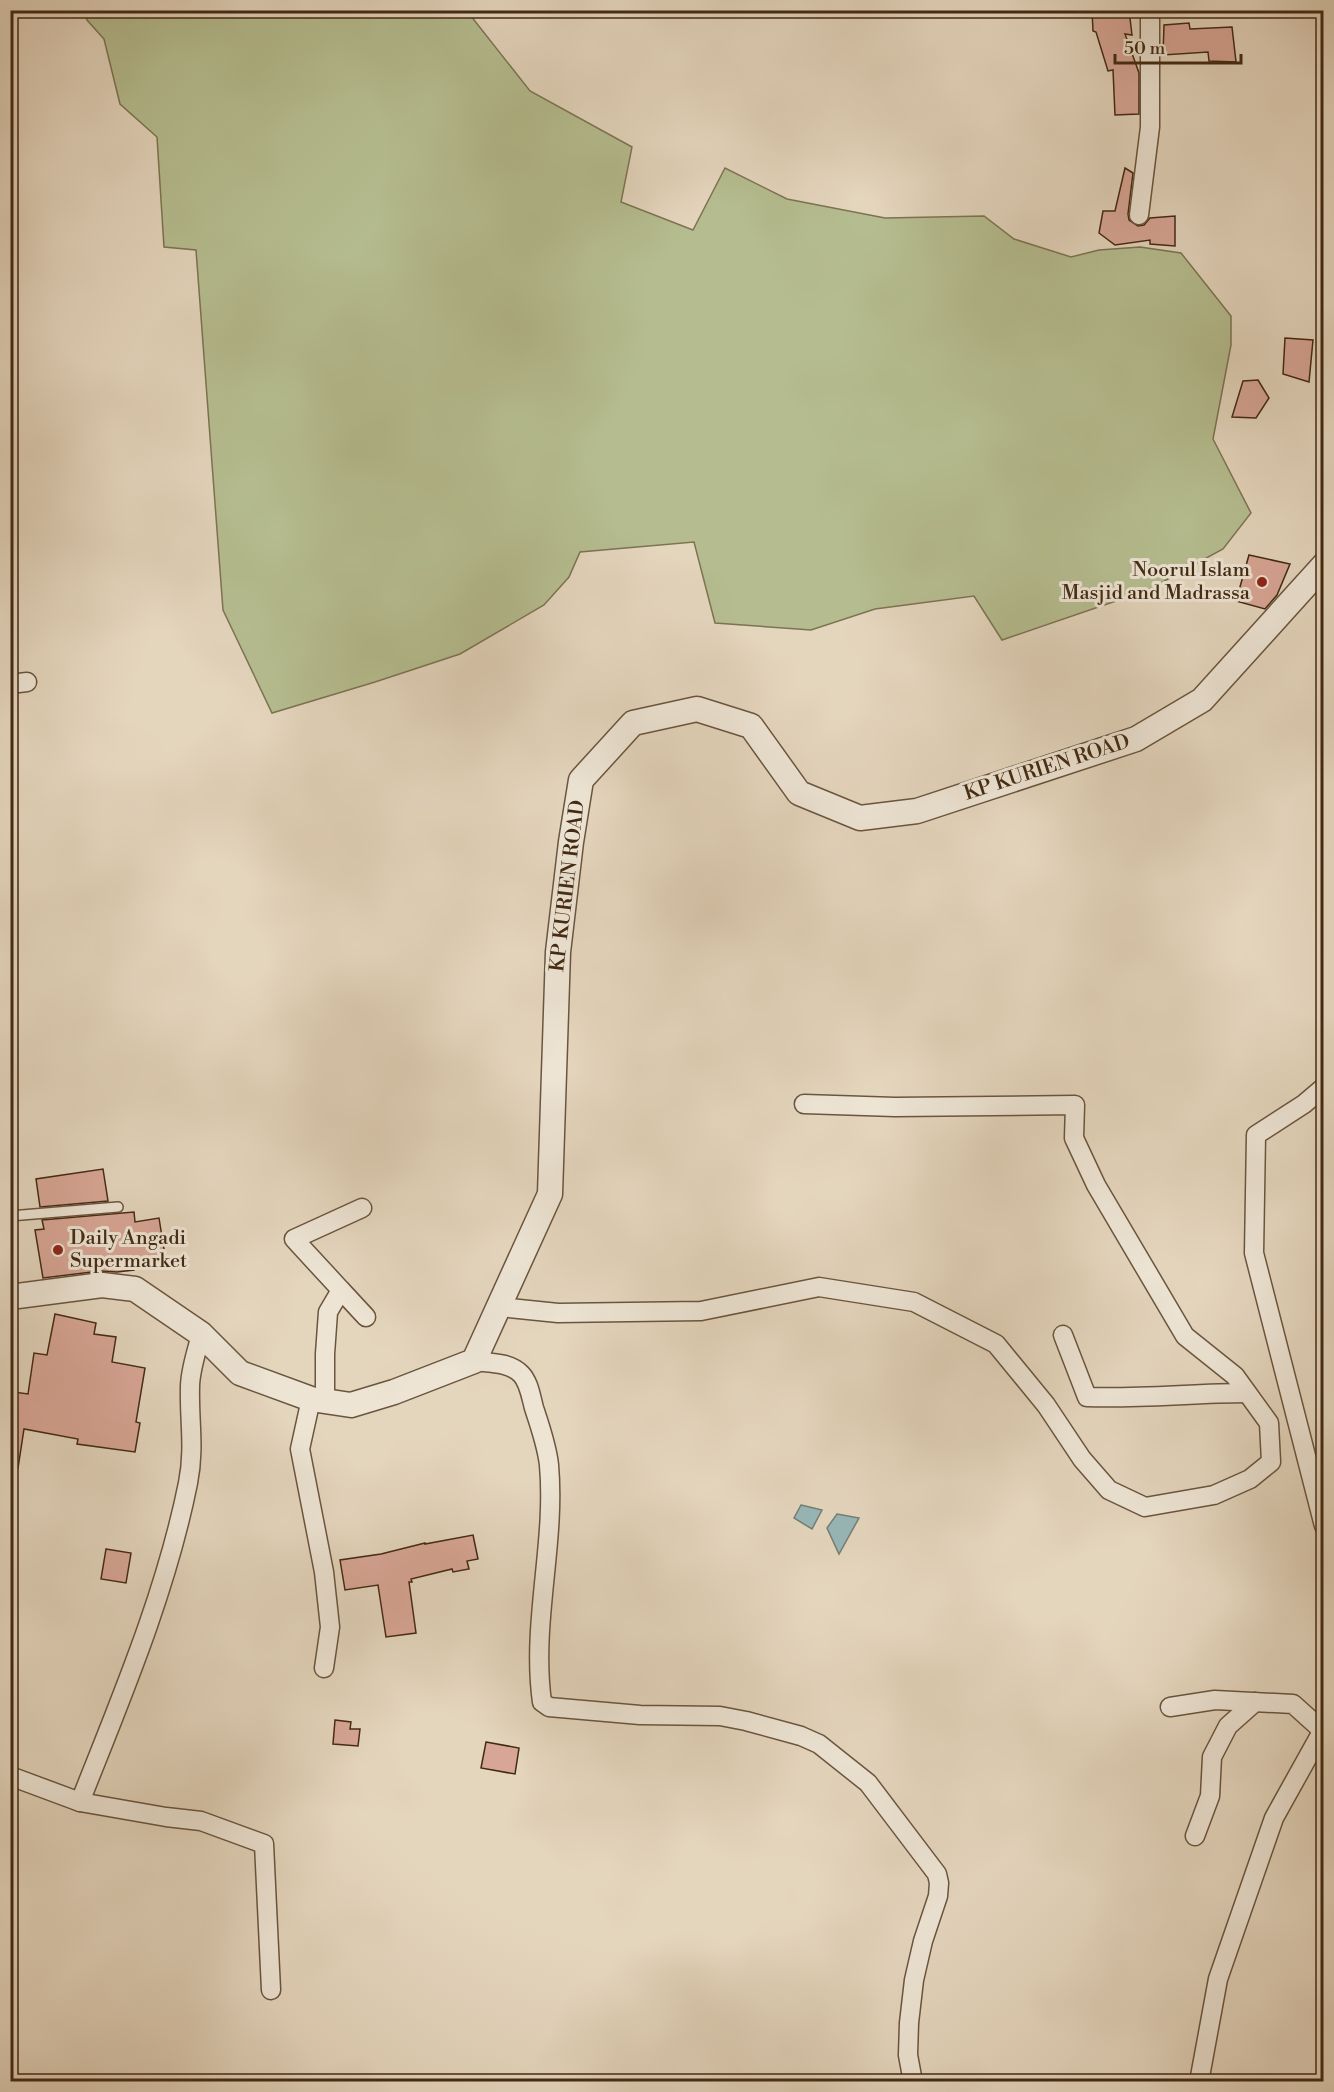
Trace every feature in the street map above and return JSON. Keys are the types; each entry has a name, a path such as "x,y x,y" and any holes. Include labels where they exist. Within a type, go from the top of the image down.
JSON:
{"street":[{"path":"1139,215 1150,127 1150,10"},
{"name":"KP KURIEN ROAD","path":"474,1361 550,1194 558,952 581,780 633,723 698,709 751,726 799,793 860,818 916,811 1136,739 1202,700 1323,565"},
{"path":"1323,1087 1304,1104 1257,1135 1254,1253 1323,1526"},
{"path":"500,1307 558,1313 700,1311 819,1287 914,1302 996,1344 1046,1405 1082,1459 1109,1490 1145,1507 1214,1495 1250,1479 1271,1462 1269,1423 1235,1376 1185,1336 1096,1185 1074,1138 1075,1105 896,1107 804,1104"},
{"path":"362,1208 294,1239 366,1317"},
{"path":"10,1297 102,1285 135,1289 201,1334 240,1373 318,1400 351,1405 394,1392 474,1361 506,1364 523,1376 542,1433 548,1462 550,1516 541,1621 542,1702 549,1707 626,1714 720,1716 746,1721 801,1736 819,1744 868,1783 937,1874 938,1896 923,1941 914,1980 909,2023 908,2055 913,2082"},
{"path":"324,1668 330,1627 324,1572 300,1449 318,1400 328,1312 341,1290"},
{"path":"80,1802 129,1678 170,1558 192,1454 190,1385 201,1334"},
{"path":"1063,1335 1088,1397 1122,1399 1196,1393 1247,1393"},
{"path":"1170,1707 1215,1700 1293,1704 1323,1730 1274,1818 1218,1979 1199,2082"},
{"path":"1195,1836 1210,1796 1212,1757 1228,1726 1255,1702"},
{"path":"10,1776 80,1802 201,1821 264,1844 272,1990"}],"lane":[{"path":"10,1216 118,1207"}],"green space":[{"path":"84,11 467,11 530,91 632,147 621,202 693,230 725,168 787,199 885,218 984,216 1014,239 1071,257 1099,250 1140,247 1181,253 1231,316 1231,345 1213,439 1251,513 1223,549 1148,590 1002,640 974,596 875,609 811,630 715,623 694,542 580,552 569,577 544,605 460,654 272,713 223,610 196,250 164,247 157,137 120,104 104,39 87,20"}],"water":[{"path":"801,1505 822,1510 812,1529 794,1518"},
{"path":"837,1514 859,1518 839,1554 827,1528"}],"building":[{"path":"1092,10 1129,10 1132,35 1125,34 1139,73 1139,114 1115,115 1113,70 1108,71 1096,32 1093,31"},
{"path":"1189,23 1190,29 1232,27 1236,62 1209,61 1208,52 1163,55 1164,25"},
{"path":"1125,168 1133,173 1129,220 1138,226 1144,225 1150,218 1175,216 1175,246 1150,244 1150,240 1115,245 1099,233 1103,211 1115,211"},
{"path":"1285,338 1313,340 1309,382 1283,374"},
{"path":"1258,380 1269,398 1256,418 1232,417 1243,381"},
{"name":"Noorul Islam Masjid and Madrassa","path":"1249,555 1290,564 1277,595 1265,609 1236,601"},
{"path":"103,1169 108,1201 40,1207 36,1179"},
{"path":"134,1212 135,1222 159,1218 166,1262 134,1267 134,1270 100,1271 43,1278 35,1230 44,1229 42,1220"},
{"path":"55,1314 96,1323 94,1334 116,1337 112,1362 145,1368 136,1422 140,1423 135,1452 77,1444 78,1439 24,1429 18,1468 10,1467 10,1414 14,1392 28,1394 34,1353 47,1355"},
{"path":"473,1535 478,1559 467,1561 469,1569 453,1572 452,1569 411,1579 412,1582 409,1582 416,1633 386,1637 378,1585 345,1590 340,1560"},
{"path":"106,1549 131,1553 126,1583 101,1579"},
{"path":"335,1720 351,1722 350,1729 360,1729 358,1746 333,1744"},
{"path":"486,1742 519,1748 515,1774 481,1768"}],"place":[{"name":"Noorul Islam Masjid and Madrassa","path":"1262,582"},
{"name":"Daily Angadi Supermarket","path":"58,1250"}]}
